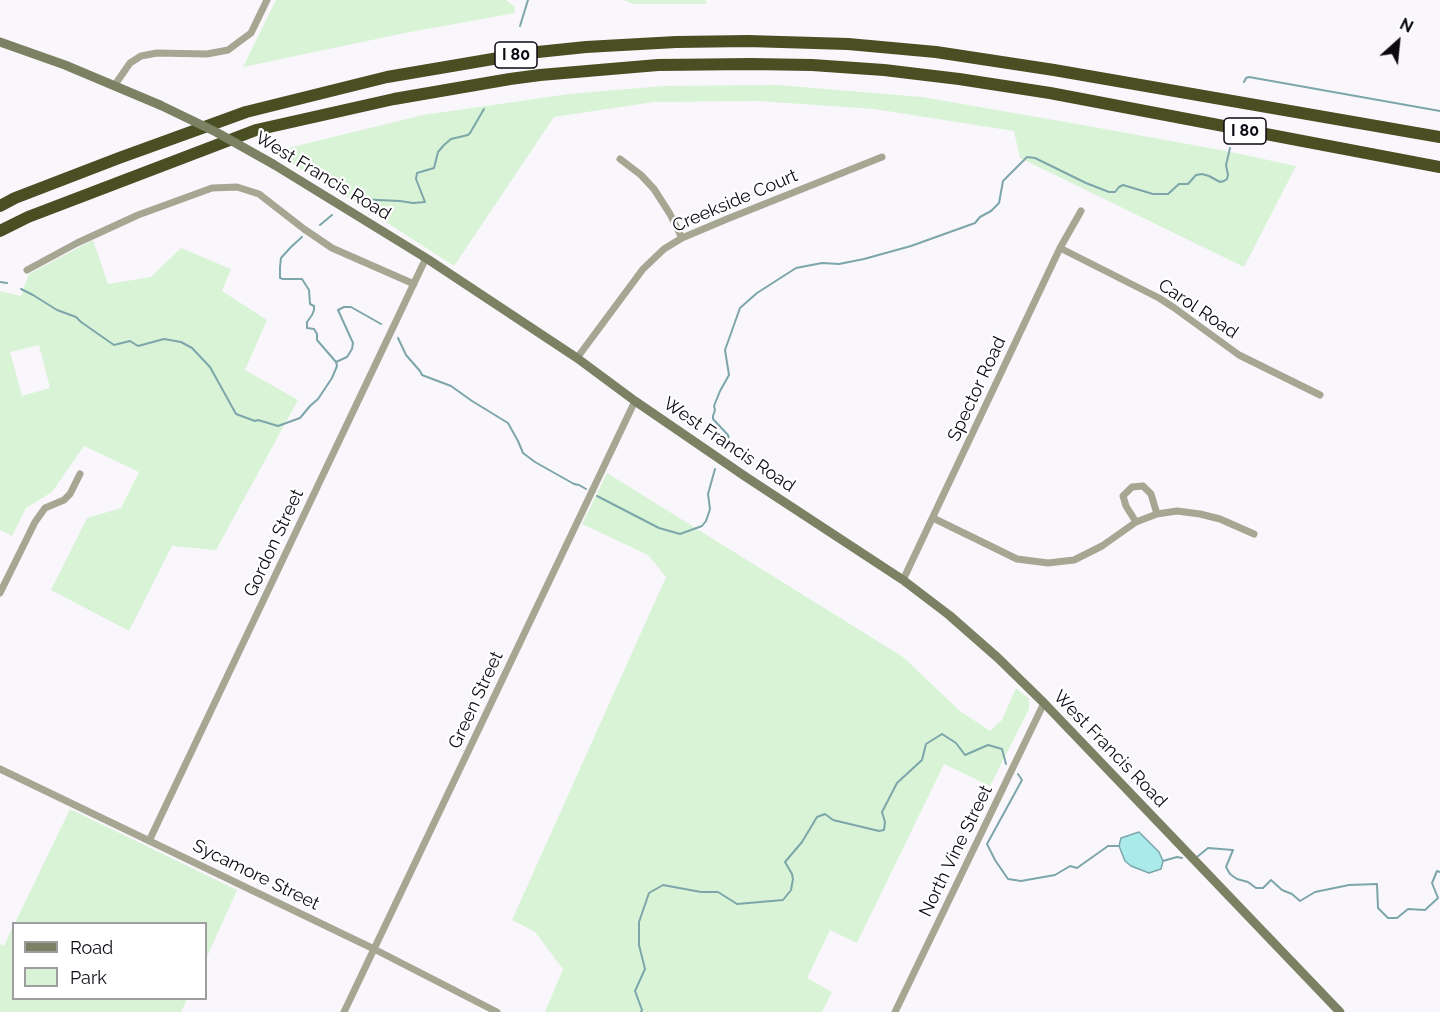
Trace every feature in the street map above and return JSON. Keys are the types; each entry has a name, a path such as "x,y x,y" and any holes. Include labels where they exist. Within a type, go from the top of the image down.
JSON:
{"highway":[{"name":"I 80","path":"0,206 15,198 119,158 246,112 387,77 528,53 676,42 828,43 936,52 1054,70 1440,137"},
{"name":"I 80","path":"0,231 28,217 256,130 394,99 510,79 658,66 812,65 884,70 959,79 1050,93 1440,167"}],"street":[{"path":"114,86 130,63 141,56 157,53 207,54 228,50 251,33 267,0"},
{"name":"West Francis Road","path":"0,42 65,65 160,105 216,132 273,164 426,258 577,358 746,477 903,580 982,644 1044,704 1340,1012"},
{"name":"Creekside Court","path":"577,358 644,267 664,249 682,238 882,157"},
{"path":"620,159 641,175 654,189 682,238"},
{"path":"27,270 138,214 212,188 237,187 259,194 332,248 414,284"},
{"name":"Spector Road","path":"903,580 1060,248 1081,211"},
{"name":"Carol Road","path":"1060,248 1159,298 1239,355 1320,395"},
{"name":"Gordon Street","path":"149,841 426,258"},
{"name":"Green Street","path":"344,1012 635,401"},
{"path":"0,593 35,522 45,508 64,500 70,494 81,474"},
{"path":"1136,522 1123,496 1132,487 1143,486 1151,494 1158,514"},
{"path":"933,518 1017,559 1048,563 1074,560 1102,546 1136,522 1158,514 1177,511 1220,519 1254,534"},
{"name":"North Vine Street","path":"895,1012 1044,704"},
{"name":"Sycamore Street","path":"0,769 374,949 497,1012"}],"green space":[{"path":"276,0 506,0 514,6 515,13 405,33 243,67"},
{"path":"623,0 705,0 707,4 634,4"},
{"path":"778,85 922,97 1226,151 1296,166 1244,267 1020,158 1014,131 874,109 758,101 654,102 554,117 454,266 272,152 423,115 569,94 663,86"},
{"path":"93,240 108,284 151,277 181,248 231,269 222,291 267,320 245,370 298,400 216,550 172,546 129,631 51,590 87,518 121,508 139,472 84,446 52,492 26,508 12,536 0,530 0,291 21,296 29,274","holes":["39,345 50,388 22,396 10,352"]},
{"path":"607,473 903,657 960,711 990,731 1002,720 1016,688 1029,699 1029,709 990,786 944,764 857,943 830,930 807,978 832,992 822,1012 545,1012 563,969 535,932 512,920 666,577 648,555 582,524"},
{"path":"70,809 237,890 207,957 207,922 15,922"},
{"path":"12,928 12,1000 187,1000 181,1012 0,1012 0,944 4,946"}],"water":[{"path":"1139,832 1159,852 1163,861 1161,869 1149,873 1125,861 1119,846 1121,838"}],"waterway":[{"path":"520,26 528,0"},
{"path":"1244,82 1249,77 1440,111"},
{"path":"356,199 425,202 416,179 417,173 434,168 438,152 451,139 468,135 484,109"},
{"path":"723,449 729,439 713,419 714,406 729,375 725,350 740,308 757,293 796,268 864,259 911,246 975,223 999,203 1003,181 1027,157 1035,158 1109,192 1115,192 1123,185 1153,194 1168,194 1179,184 1188,184 1196,175 1209,176 1220,182 1227,179 1226,165 1230,148"},
{"path":"320,225 332,215"},
{"path":"21,289 57,310 76,317 114,345 130,341 138,346 164,339 181,342 192,348 210,367 236,414 278,426 300,418 318,399 337,366 317,340 314,329 307,328 307,322 314,306 310,304 309,290 302,279 280,278 281,258 302,237"},
{"path":"0,282 7,283"},
{"path":"336,362 347,357 353,343 338,310 351,307 381,324"},
{"path":"398,338 406,355 422,375 451,386 508,423 523,453 535,462 586,489"},
{"path":"597,496 659,528 680,534 702,526 706,521 710,509 708,494 715,469"},
{"path":"641,1012 635,991 645,969 639,945 639,922 649,893 663,885 701,892 718,892 737,904 783,900 791,890 793,879 785,862 802,842 817,817 825,814 833,820 879,831 884,830 885,822 882,812 897,783 922,760 926,744 942,734 956,743 965,755 988,745 1002,749 1006,764"},
{"path":"1018,774 1022,780 987,844 1008,879 1021,881 1055,875 1070,866 1077,868 1108,846 1119,846"},
{"path":"1197,857 1208,848 1233,850 1226,867 1230,874 1256,888 1263,888 1271,880 1300,901 1315,892 1349,885 1377,884 1378,908 1388,918 1397,918 1408,909 1425,910 1438,898 1432,883 1437,871 1440,872"},
{"path":"1163,861 1182,858"}]}
